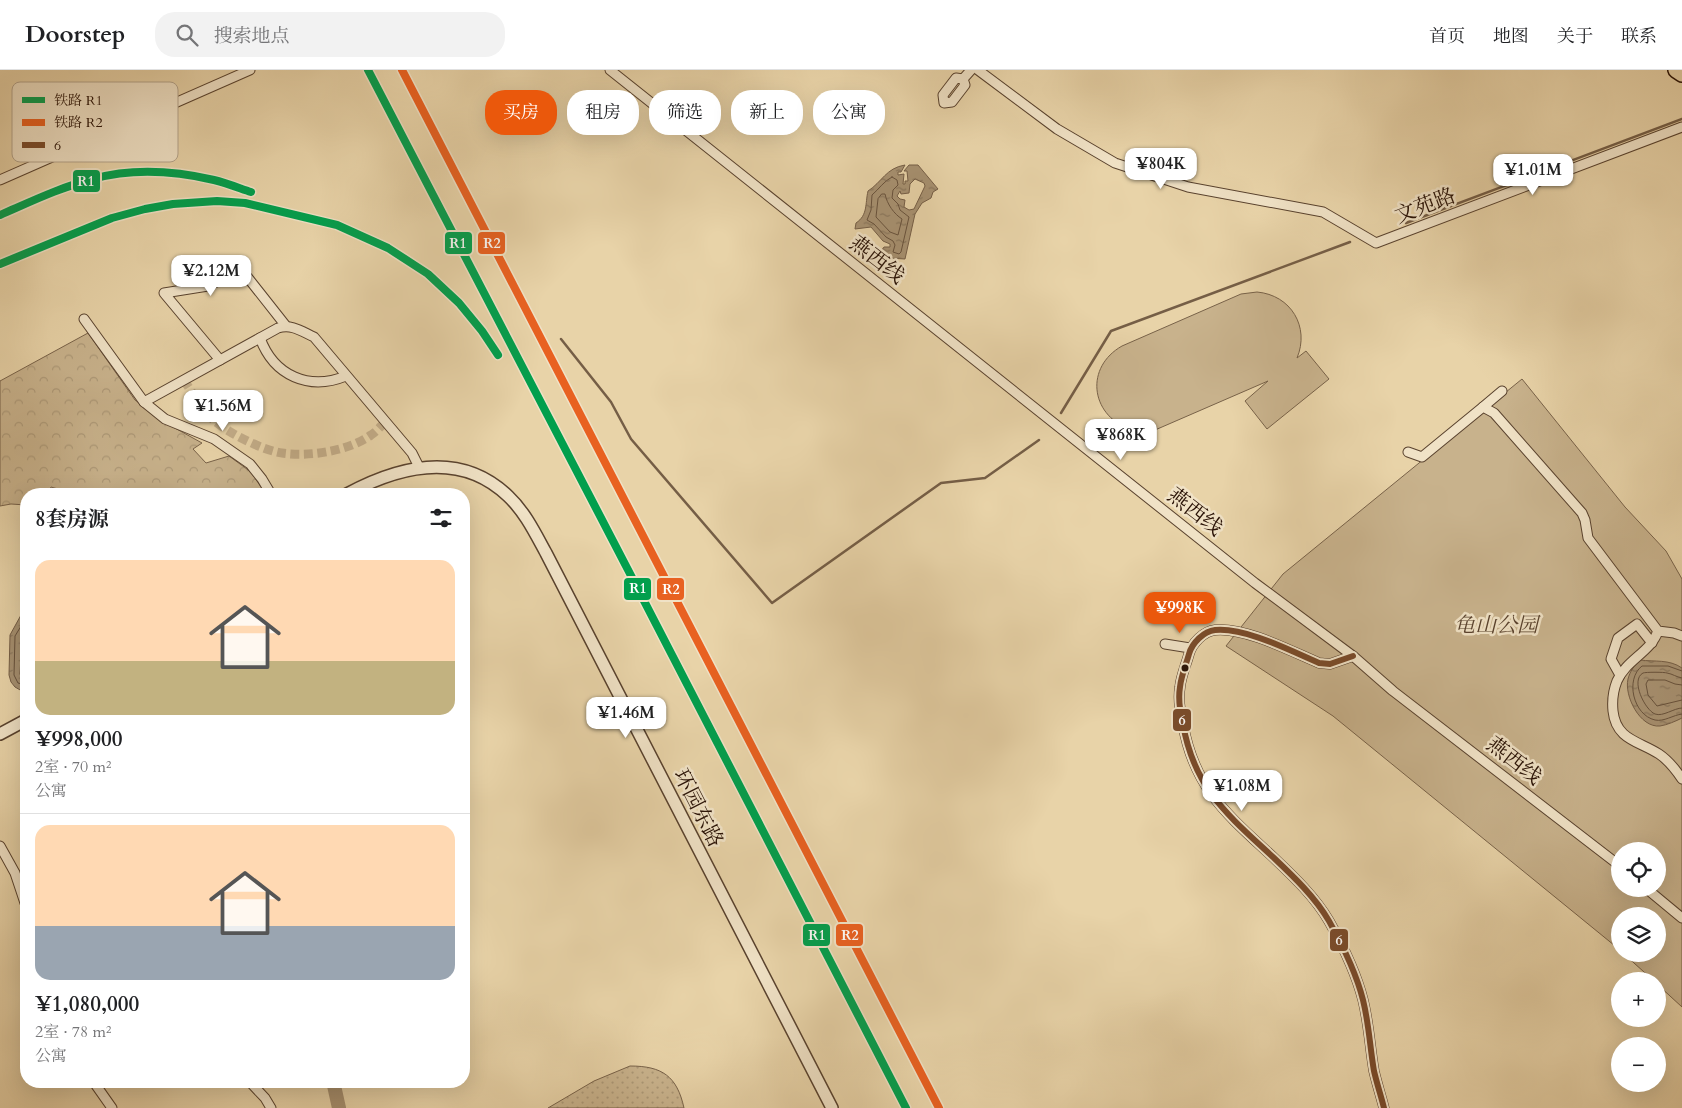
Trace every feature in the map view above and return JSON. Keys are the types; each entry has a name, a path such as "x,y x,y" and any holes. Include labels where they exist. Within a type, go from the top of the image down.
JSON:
{"main road":[{"path":"1676,70 1682,74"}],"street":[{"path":"178,102 250,70"},
{"name":"燕西线","path":"610,70 1255,583 1352,656 1393,691 1611,859"},
{"path":"963,79 971,70"},
{"name":"文苑路","path":"978,70 1050,124 1114,162 1188,187 1323,212 1376,243 1682,127"},
{"path":"0,180 41,162"},
{"path":"220,360 164,293 208,286 241,269 286,326 314,337 412,453 418,467"},
{"path":"84,319 144,402 165,419 214,440 250,464 268,488"},
{"path":"144,402 278,328 286,326"},
{"path":"260,338 266,353 277,366 298,378 322,382 346,376"},
{"path":"1408,452 1422,457 1502,391"},
{"path":"1483,407 1494,413 1582,513 1588,538 1658,630 1682,636"},
{"name":"环园东路","path":"360,488 400,471 418,467 437,467 457,469 474,475 508,495 529,523 832,1108"},
{"path":"1620,675 1611,659 1618,638 1637,624 1652,643"},
{"path":"1352,656 1330,664 1319,663 1263,640 1228,630 1212,630 1198,639 1190,648 1179,688 1180,708 1191,759 1202,782 1226,813 1299,882 1328,919 1349,959 1361,994 1374,1072 1384,1108"},
{"path":"1658,630 1652,643 1626,667 1615,685 1614,719 1619,729 1633,741 1658,753 1682,779"},
{"path":"1165,644 1190,648"},
{"path":"0,734 20,723"},
{"path":"0,846 15,873 20,888"},
{"path":"1657,897 1682,918"},
{"path":"98,1088 112,1108"},
{"path":"256,1088 271,1108"}],"green space":[{"path":"1257,292 1269,294 1288,306 1295,315 1301,335 1297,358 1306,351 1329,379 1267,429 1245,401 1268,381 1132,440 1122,432 1129,429 1116,422 1106,413 1100,402 1097,390 1102,366 1110,355 1122,346 1241,294"},
{"path":"88,333 135,400 164,422 202,443 193,449 206,463 229,456 251,472 262,488 20,488 20,505 0,506 0,381"},
{"name":"龟山公园","path":"1522,379 1625,507 1666,551 1682,579 1682,1007 1666,992 1666,972 1644,972 1633,962 1666,962 1666,907 1611,907 1611,943 1333,716 1226,646 1283,574"},
{"path":"630,1066 651,1068 666,1075 677,1088 684,1108 548,1108 594,1081"}],"water":[{"path":"905,165 901,172 898,172 898,175 904,174 903,184 905,184 905,181 908,181 907,171 904,171 909,165 918,165 938,189 933,192 931,198 922,203 915,214 905,259 889,258 881,251 884,247 890,247 890,244 883,241 871,227 855,229 856,223 863,216 868,191 889,172","holes":["915,179 924,183 925,186 914,209 909,210 904,207 905,200 897,196 900,191 901,194 909,193 910,184"]},
{"path":"20,617 20,690 11,682 9,675 10,635"},
{"path":"1640,660 1667,662 1682,668 1682,718 1660,726 1653,725 1646,722 1635,710 1627,686 1632,669"}],"waterway":[{"path":"1406,223 1682,119"},
{"path":"1061,413 1111,331 1350,242"},
{"path":"561,339 611,402 631,439 772,603 941,483 985,478 1039,440"},
{"path":"335,1088 339,1108"}],"tunnel":[{"path":"184,380 203,408 216,422 230,432 275,452 304,454 340,449 362,441 385,422"}],"rail line":[{"name":"R1","path":"368,70 906,1108"},
{"name":"R2","path":"402,70 939,1108"},
{"name":"R1","path":"0,215 69,186 123,173 184,174 214,180 251,192"},
{"name":"R1","path":"0,264 112,218 145,209 173,204 217,201 245,203 337,225 388,248 428,274 459,303 482,331 498,355"}],"transit line":[{"name":"6","path":"1353,656 1330,664 1319,663 1282,646 1254,636 1227,630 1211,631 1199,638 1191,650 1181,679 1179,701 1188,747 1205,784 1228,814 1289,872 1311,896 1329,921 1339,940 1353,969 1363,1000 1374,1071 1384,1108"}]}
